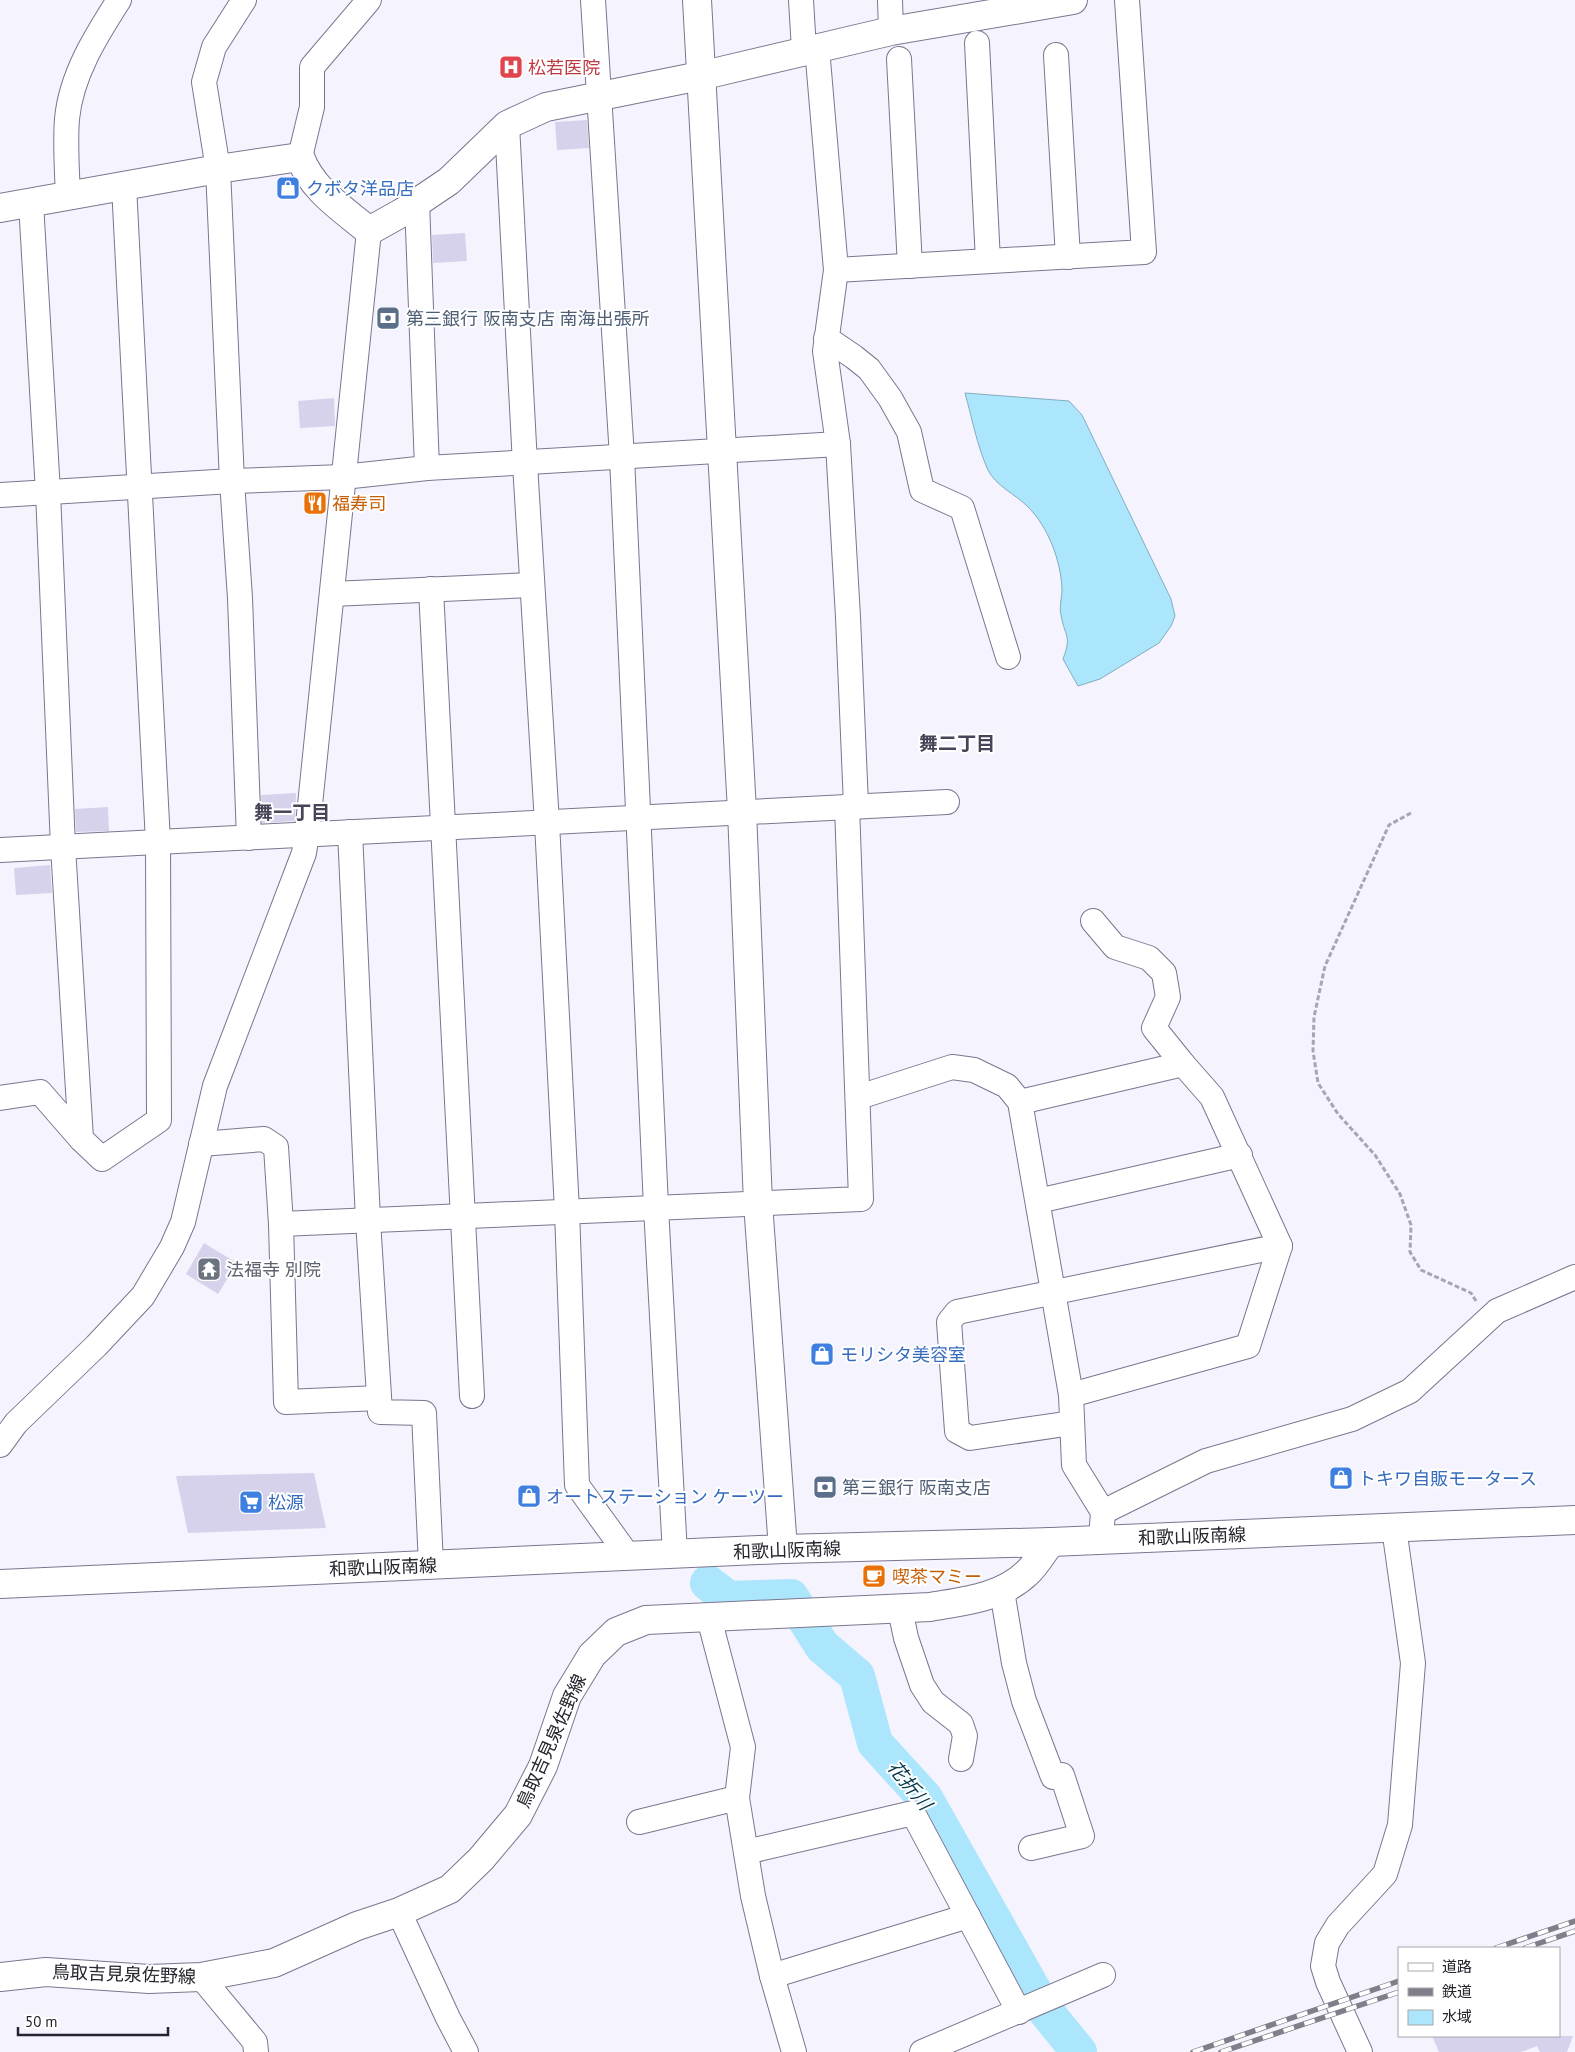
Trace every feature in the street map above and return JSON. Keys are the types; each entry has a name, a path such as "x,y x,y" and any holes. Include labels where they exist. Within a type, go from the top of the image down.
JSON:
{"main road":[{"path":"697,0 742,811 758,1203 783,1549"},
{"path":"0,208 218,169 300,158 313,181 326,196 369,230 449,181 506,125 546,107 598,95 700,76 984,7 1072,0"},
{"name":"和歌山阪南線","path":"0,1584 783,1549 1051,1542 1575,1520"},
{"name":"鳥取吉見泉佐野線","path":"0,1977 46,1972 149,1979 201,1977 274,1963 356,1926 399,1912 450,1889 481,1859 518,1815 544,1766 568,1696 592,1655 616,1632 646,1620 900,1609 930,1607 971,1600 1002,1591 1028,1573 1051,1542"}],"street":[{"path":"68,196 67,118 76,78 98,34 120,0"},
{"path":"244,0 214,47 204,82 218,169 232,481 240,598 249,838"},
{"path":"300,158 312,107 312,67 368,0"},
{"path":"594,0 598,95 622,457 656,1207 675,1554"},
{"path":"281,1224 861,1199 848,617 838,444 824,351 836,270 810,49 801,0"},
{"path":"890,0 891,31"},
{"path":"836,270 1144,252 1128,0"},
{"path":"977,43 988,261"},
{"path":"1056,55 1068,257"},
{"path":"899,59 910,266"},
{"path":"506,125 547,823 577,1485 629,1556"},
{"path":"0,1098 40,1092 81,1139 102,1159 159,1120 158,842 124,186"},
{"path":"417,202 428,468"},
{"path":"31,203 48,492 63,846 81,1139"},
{"path":"0,1445 16,1423 96,1346 143,1296 172,1247 183,1222 215,1086 304,853 369,230"},
{"path":"826,338 854,356 869,369 890,398 909,432 922,490 962,508 1008,657"},
{"path":"0,495 232,481 343,477 428,468 525,464 838,444"},
{"path":"332,594 532,585"},
{"path":"431,589 472,1396"},
{"path":"0,850 947,802"},
{"path":"350,832 368,1220 380,1412 424,1413 431,1565"},
{"path":"1071,1395 1248,1346 1280,1246 1212,1097 1154,1028 1168,997 1164,973 1149,958 1115,947 1093,920"},
{"path":"1020,1102 1183,1064"},
{"path":"859,1097 952,1066 974,1070 1007,1086 1020,1102 1071,1395 1074,1464 1103,1512 1101,1540"},
{"path":"201,1144 264,1139 276,1147 281,1224 286,1402 380,1398"},
{"path":"1038,1201 1240,1155"},
{"path":"1072,1423 970,1438 957,1431 949,1322 958,1312 1280,1246"},
{"path":"1103,1512 1206,1461 1352,1419 1410,1391 1497,1311 1575,1277"},
{"path":"1360,2052 1328,1982 1323,1966 1327,1943 1338,1925 1385,1874 1400,1825 1413,1663 1394,1528"},
{"path":"1002,1591 1014,1663 1024,1701 1053,1777 1062,1775 1082,1836 1031,1848"},
{"path":"900,1609 906,1638 922,1685 932,1702 961,1724 965,1736 961,1759"},
{"path":"709,1618 743,1747 737,1798 753,1896 772,1976 794,2052"},
{"path":"640,1822 737,1798"},
{"path":"746,1852 913,1813 1019,2012"},
{"path":"399,1912 448,2018 466,2052"},
{"path":"772,1976 968,1916"},
{"path":"922,2052 1103,1975"},
{"path":"201,1977 255,2042 256,2052"}],"path":[{"path":"1411,813 1388,825 1325,966 1314,1017 1313,1052 1318,1083 1338,1114 1375,1155 1400,1194 1410,1225 1410,1252 1421,1270 1471,1293 1482,1312 1485,1322"}],"water":[{"path":"965,393 1069,401 1082,415 1171,599 1175,616 1171,626 1159,643 1100,679 1078,686 1063,659 1066,651 1067,637 1060,612 1061,578 1052,544 1041,523 1027,506 991,476 978,442"}],"building":[{"path":"587,120 589,148 557,150 555,122"},
{"path":"465,233 467,261 433,263 432,235"},
{"path":"334,398 335,426 300,428 298,401"},
{"path":"296,793 295,821 262,823 261,795"},
{"path":"108,807 109,831 76,832 75,809"},
{"path":"50,865 52,893 16,895 14,868"},
{"path":"204,1243 237,1263 218,1294 186,1274"},
{"name":"松源","path":"314,1473 326,1528 188,1533 176,1476"},
{"path":"1573,2036 1567,2052 1540,2052 1537,2046 1521,2052 1439,2052 1432,2037"}],"waterway":[{"name":"花折川","path":"708,1583 729,1599 791,1597 822,1646 857,1676 875,1743 925,1798 1044,2009 1079,2052"}],"railway":[{"path":"1499,1947 1575,1921"},
{"path":"1528,1947 1575,1931"},
{"path":"1193,2052 1398,1981"},
{"path":"1221,2052 1398,1992"}],"place":[{"name":"松若医院","path":"511,67"},
{"name":"クボタ洋品店","path":"288,188"},
{"name":"第三銀行 阪南支店 南海出張所","path":"388,318"},
{"name":"福寿司","path":"315,503"},
{"name":"法福寺 別院","path":"209,1269"},
{"name":"モリシタ美容室","path":"822,1354"},
{"name":"トキワ自販モータース","path":"1341,1478"},
{"name":"第三銀行 阪南支店","path":"825,1487"},
{"name":"オートステーション ケーツー","path":"529,1496"},
{"name":"松源","path":"251,1502"},
{"name":"喫茶マミー","path":"874,1576"}],"district":[{"name":"舞二丁目","path":"957,743"},
{"name":"舞一丁目","path":"292,812"}]}
